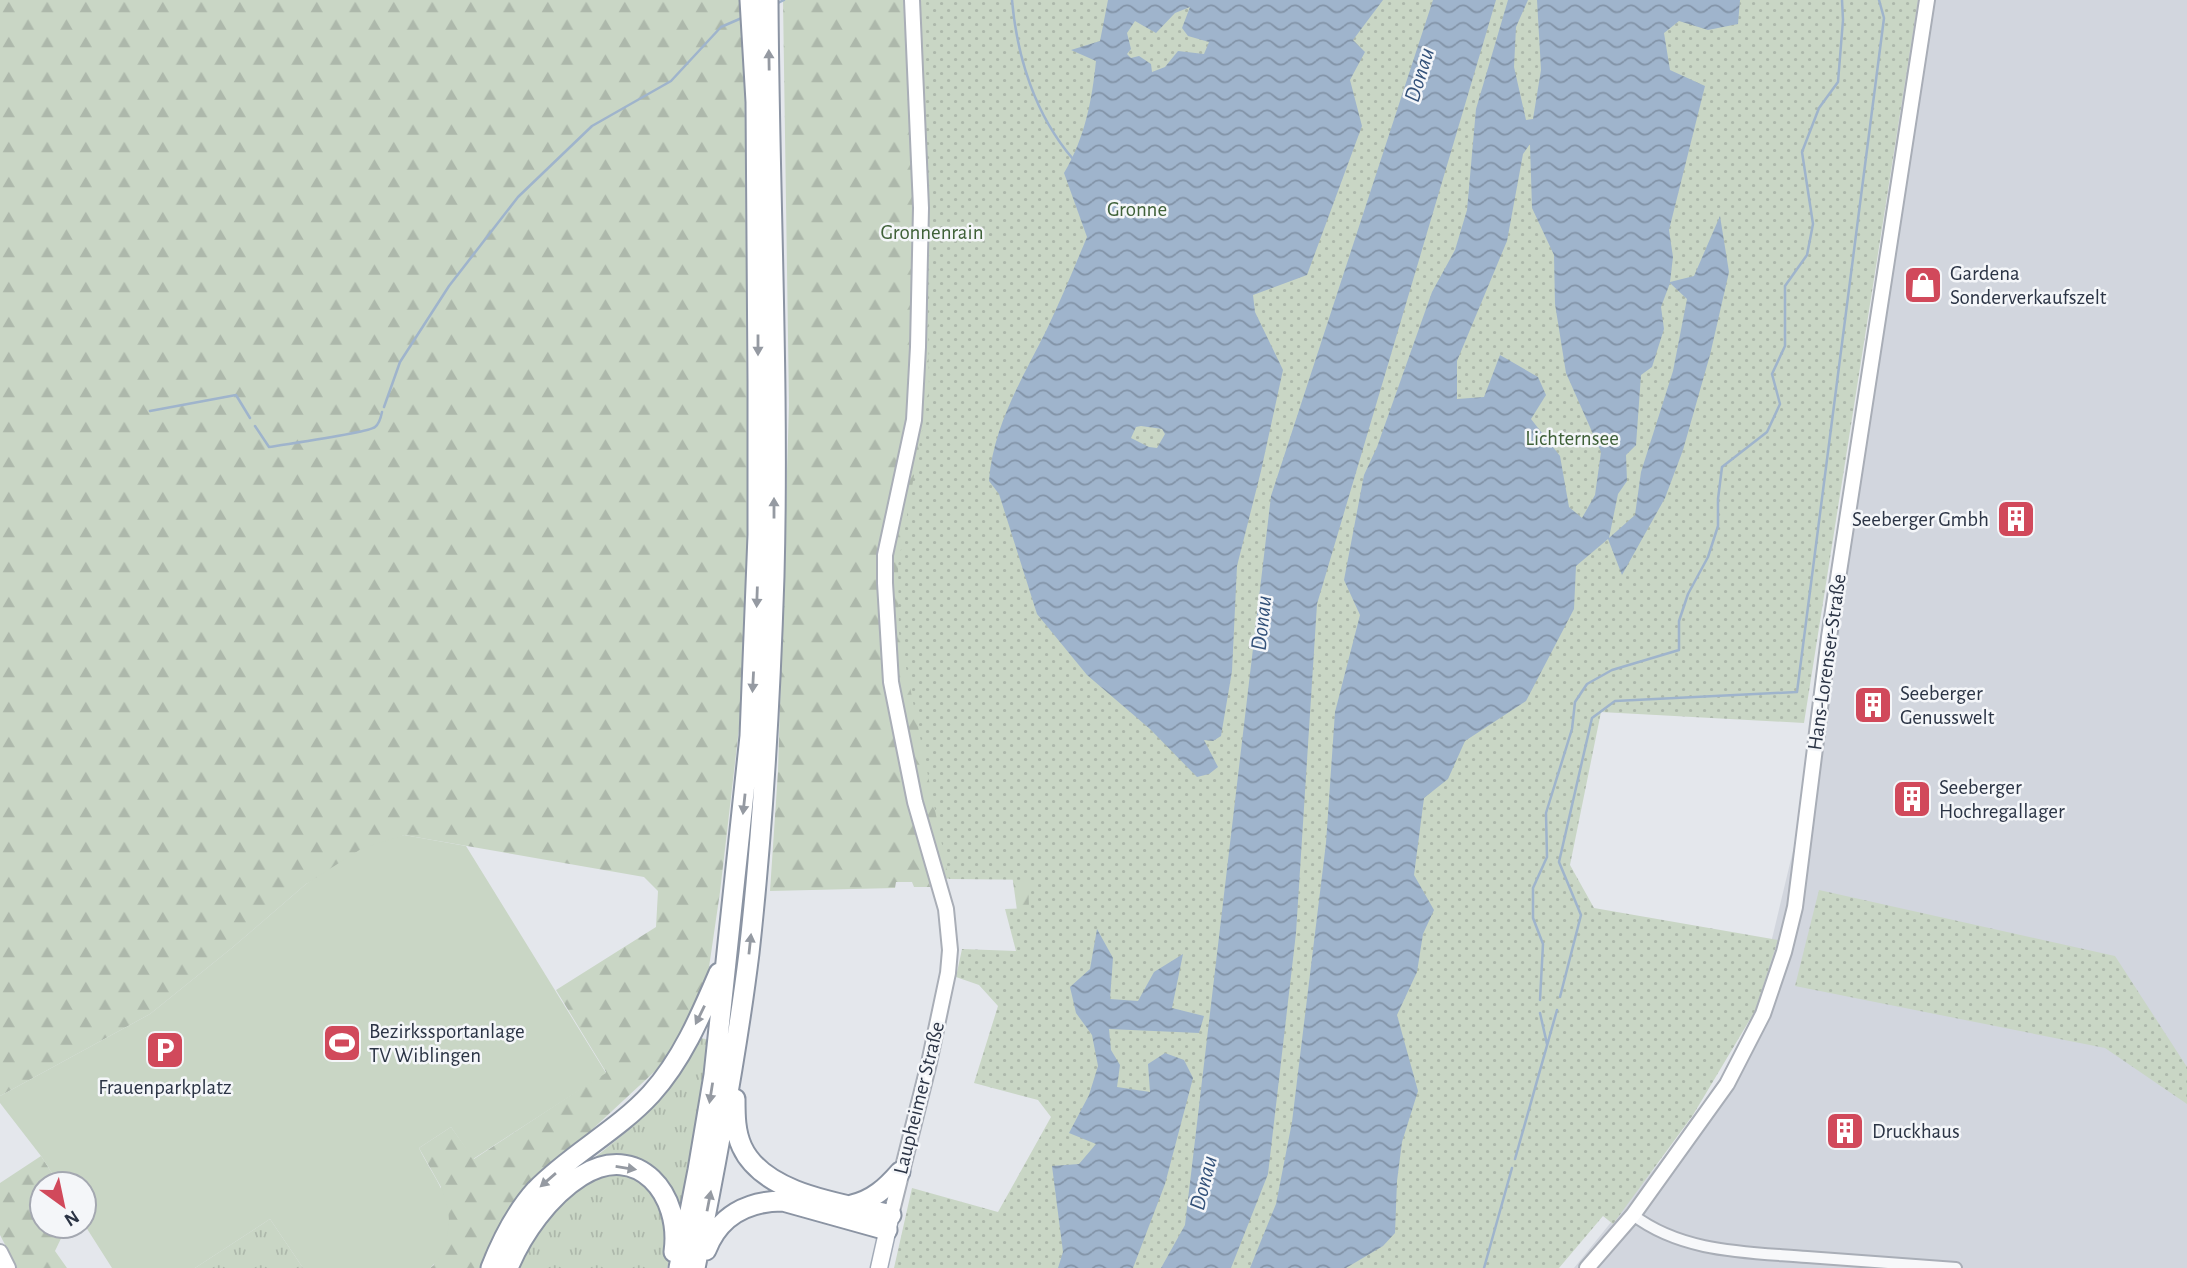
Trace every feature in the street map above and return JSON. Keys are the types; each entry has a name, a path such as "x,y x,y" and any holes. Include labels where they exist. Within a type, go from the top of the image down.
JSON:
{"highway":[{"path":"695,1268 733,1060 748,954 758,861 774,576 775,391 762,14 750,0"},
{"path":"679,1268 714,1075 750,736 758,535 756,102 762,14"},
{"path":"491,1268 509,1228 536,1191 618,1125 653,1092 681,1052 708,999 727,953"},
{"path":"733,1060 736,1129 742,1149 751,1161 771,1180 781,1185 852,1205 889,1222"},
{"path":"508,1268 528,1230 562,1191 582,1176 604,1166 629,1166 646,1173 661,1186 673,1213 676,1241 671,1268"},
{"path":"852,1205 866,1202 877,1195 900,1172"},
{"path":"702,1268 712,1234 722,1223 749,1205 765,1201 783,1201 889,1222"}],"main road":[{"name":"Laupheimer Straße","path":"879,1268 889,1222"}],"street":[{"name":"Laupheimer Straße","path":"889,1222 927,1073 948,973 949,927 915,802 891,682 885,583 885,555 914,420 918,347 921,208 912,0"},
{"name":"Hans-Lorenser-Straße","path":"1587,1268 1633,1215 1709,1110 1741,1060 1763,1014 1790,927 1829,637 1927,0"},
{"path":"1633,1215 1678,1240 1711,1248 1853,1264 1956,1268"},
{"path":"0,1252 8,1268"}],"shaded area":[{"path":"1917,0 2187,0 2187,1268 1574,1268 1692,1122 1749,1035 1797,834 1858,394"}],"green space":[{"path":"0,0 744,0 748,525 743,694 707,981 667,1060 555,1164 486,1268 430,1268 434,1265 441,1187 419,1148 451,1127 474,1159 606,1072 556,990 656,927 658,891 644,877 404,835 306,884 150,1014 0,1096"},
{"name":"Gronnenrain","path":"783,0 1004,0 1056,944 1022,947 1012,874 929,880 930,887 914,887 912,882 896,882 895,888 770,891 778,771 789,405"},
{"name":"Lichternsee","path":"924,0 1918,0 1804,723 1601,712 1570,865 1594,908 1778,940 1755,1011 1693,1115 1613,1224 1603,1216 1559,1268 894,1268 912,1188 998,1212 1051,1117 1038,1100 974,1083 998,1006 979,985 956,977 962,949 1016,951 1005,909 1029,908 1028,880 949,879 899,633 898,566 929,391"},
{"name":"Bezirkssportanlage TV Wiblingen","path":"404,835 466,846 606,1073 473,1159 451,1127 419,1148 443,1192 449,1214 444,1248 430,1268 303,1268 270,1219 195,1268 112,1268 94,1240 98,1240 98,1170 50,1170 0,1103 0,1096 150,1014 306,884 361,849"},
{"path":"1819,890 2115,956 2187,1067 2187,1104 2105,1048 1795,986"},
{"path":"700,1038 711,1040 684,1209 667,1268 503,1268 556,1189 630,1129 680,1074"},
{"path":"41,1156 50,1170 28,1170 28,1240 60,1240 55,1251 67,1268 17,1268 0,1235 0,1183"},
{"path":"270,1219 303,1268 195,1268"}],"water":[{"name":"Gronne","path":"1108,0 1383,0 1353,40 1365,52 1350,80 1362,126 1307,275 1253,295 1255,312 1283,370 1237,566 1232,671 1221,736 1213,741 1204,740 1218,767 1209,774 1197,777 1150,729 1087,675 1037,614 999,494 989,481 1002,422 1057,308 1087,237 1064,173 1086,119 1096,61 1071,50 1100,41","holes":["1190,7 1182,28 1188,36 1209,42 1204,54 1178,51 1165,67 1152,72 1151,64 1139,56 1131,58 1127,54 1131,49 1127,33 1135,21 1156,33 1175,13","1136,427 1162,429 1165,434 1157,448 1131,438"]},
{"name":"Donau","path":"1433,0 1496,0 1317,604 1296,933 1268,1174 1231,1268 1161,1268 1185,1225 1271,496"},
{"name":"Lichternsee","path":"1508,0 1528,0 1516,27 1514,67 1526,120 1533,119 1541,70 1537,0 1740,0 1738,24 1708,30 1679,21 1664,33 1670,70 1705,86 1669,230 1673,257 1670,282 1694,276 1720,216 1729,272 1710,355 1683,450 1665,498 1622,575 1608,539 1576,566 1574,609 1526,701 1465,741 1448,779 1424,798 1414,875 1434,910 1423,934 1417,972 1397,1015 1418,1091 1402,1142 1395,1233 1383,1246 1346,1268 1250,1268 1276,1204 1292,1122 1326,843 1335,712 1360,615 1344,580 1364,475 1377,447 1432,292 1455,250 1467,210 1476,109","holes":["1530,144 1532,208 1554,255 1555,304 1566,373 1601,452 1595,495 1582,518 1569,507 1560,456 1531,419 1546,395 1538,377 1500,355 1484,397 1457,399 1457,361 1507,241 1523,154","1670,283 1687,299 1673,371 1641,472 1635,515 1609,538 1618,494 1627,481 1626,455 1636,445 1641,375 1652,367 1664,329 1661,307"]},
{"path":"1097,929 1113,958 1110,999 1138,1001 1154,972 1183,954 1172,1008 1204,1016 1199,1033 1109,1029 1111,1050 1120,1065 1117,1087 1150,1092 1148,1064 1165,1053 1184,1060 1193,1078 1165,1184 1133,1268 1058,1268 1063,1252 1052,1166 1079,1164 1096,1144 1069,1133 1089,1095 1098,1066 1092,1035 1076,1013 1070,987 1090,969"}],"waterway":[{"path":"776,4 784,0"},
{"path":"1012,0 1018,43 1030,84 1048,124 1073,159"},
{"path":"1540,1000 1543,944 1533,918 1533,888 1547,857 1546,813 1572,729 1575,702 1587,684 1612,670 1679,650 1679,621 1688,594 1708,557 1718,526 1722,467 1767,432 1780,404 1772,374 1785,346 1785,286 1807,255 1813,224 1802,152 1819,108 1838,82 1842,0"},
{"path":"1560,997 1581,915 1559,862 1592,718 1615,701 1797,692 1884,18 1879,0"},
{"path":"384,407 400,362 449,286 518,197 592,126 671,81 721,27 744,17"},
{"path":"150,411 236,395 250,418"},
{"path":"255,426 269,447 369,429 378,424 382,412"},
{"path":"1515,1159 1557,1010"},
{"path":"1540,1013 1547,1044"},
{"path":"1484,1268 1512,1168"}],"place":[{"name":"Gardena Sonderverkaufszelt","path":"1923,285"},
{"name":"Seeberger Gmbh","path":"2016,519"},
{"name":"Seeberger Genusswelt","path":"1873,705"},
{"name":"Seeberger Hochregallager","path":"1912,799"},
{"name":"Bezirkssportanlage TV Wiblingen","path":"342,1043"},
{"name":"Frauenparkplatz","path":"165,1050"},
{"name":"Druckhaus","path":"1845,1131"}]}
